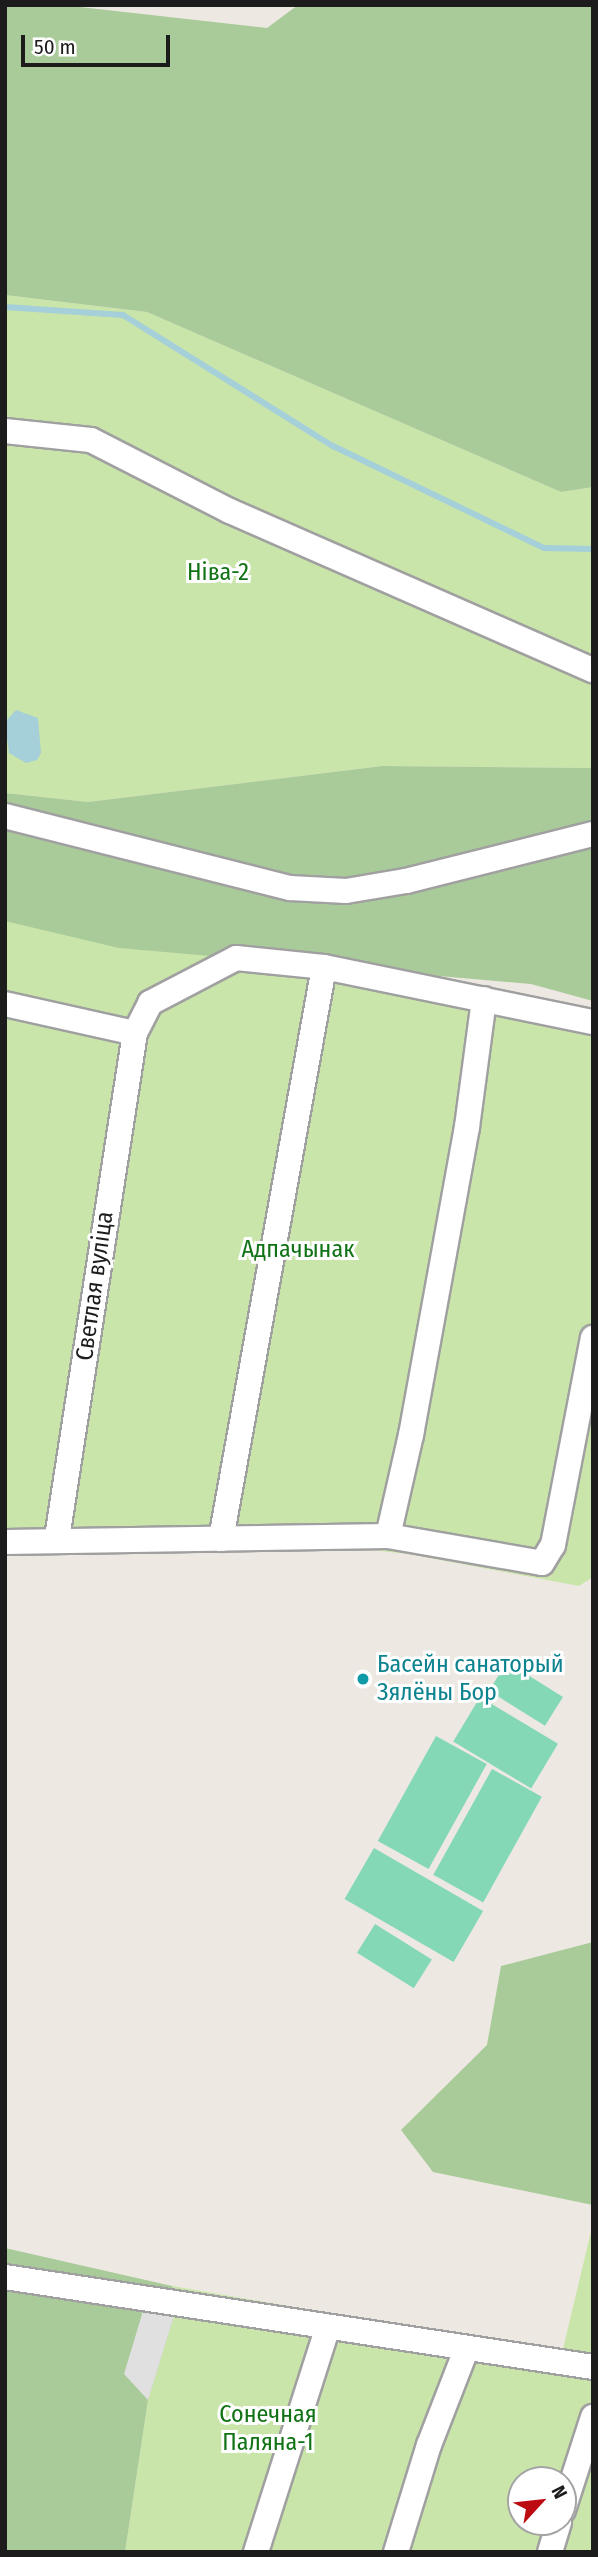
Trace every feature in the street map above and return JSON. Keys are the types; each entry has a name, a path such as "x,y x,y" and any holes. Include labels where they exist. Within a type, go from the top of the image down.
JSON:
{"street":[{"path":"5,431 91,440 230,511 593,670"},
{"path":"5,816 290,888 346,891 406,881 593,834"},
{"name":"Светлая вуліца","path":"57,1538 135,1033 150,1003 236,958 324,968 593,1022"},
{"path":"221,1539 324,968"},
{"path":"388,1536 411,1435 467,1127 484,999"},
{"path":"5,1004 135,1033"},
{"path":"5,1542 57,1538 388,1536 542,1563 548,1558 593,1338"},
{"path":"5,2277 327,2329 593,2367"},
{"path":"256,2552 327,2329"},
{"path":"396,2552 429,2445 466,2350"},
{"path":"577,2467 593,2417"}],"green space":[{"path":"5,5 62,5 267,28 298,5 593,5 593,487 561,492 147,312 5,295"},
{"name":"Ніва-2","path":"5,295 147,312 561,492 593,487 593,768 382,766 88,802 5,793"},
{"path":"382,766 593,768 593,1001 531,984 119,948 5,921 5,793 88,802"},
{"name":"Адпачынак","path":"5,892 593,1012 593,1577 579,1586 408,1554 298,1542 5,1550"},
{"path":"507,1662 563,1697 545,1726 489,1691"},
{"path":"480,1697 558,1744 531,1788 453,1742"},
{"path":"436,1736 487,1764 429,1869 378,1841"},
{"path":"492,1769 542,1797 483,1902 433,1875"},
{"path":"374,1848 483,1911 454,1962 344,1899"},
{"path":"375,1924 432,1960 414,1988 357,1953"},
{"path":"593,1942 593,2205 433,2172 401,2130 487,2045 501,1966"},
{"name":"Сонечная Паляна-1","path":"593,2223 593,2552 125,2552 148,2400 177,2306 172,2286 562,2353"},
{"path":"5,2248 172,2286 177,2306 148,2400 125,2552 5,2552"}],"shaded area":[{"path":"146,2301 177,2306 148,2400 124,2374"}],"water":[{"path":"16,710 38,718 41,753 37,760 26,763 9,753 5,722"}],"waterway":[{"path":"5,307 123,315 333,446 544,548 593,549"}],"place":[{"name":"Басейн санаторый Зялёны Бор","path":"363,1679"}]}
